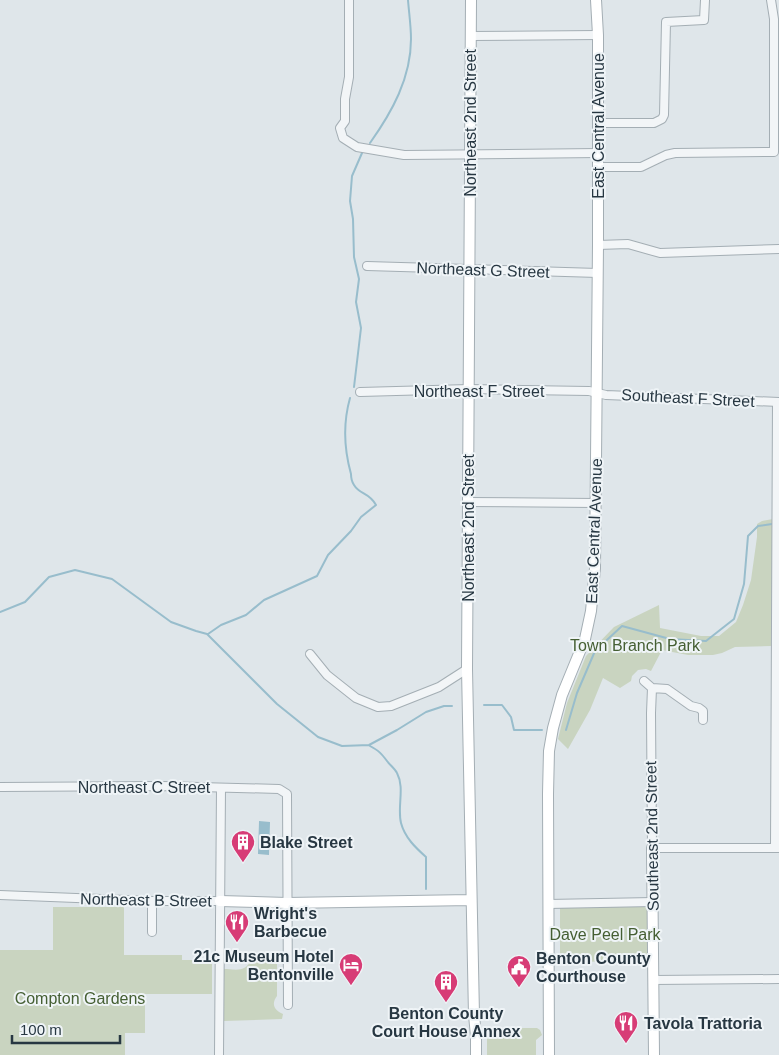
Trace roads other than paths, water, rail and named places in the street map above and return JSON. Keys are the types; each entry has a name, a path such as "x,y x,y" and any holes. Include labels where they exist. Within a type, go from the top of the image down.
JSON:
{"street":[{"path":"349,0 349,77 345,99 345,121 340,128 343,138 357,147 404,155 598,153"},
{"name":"Northeast 2nd Street","path":"471,0 468,669 471,900 476,1055"},
{"name":"East Central Avenue","path":"549,1055 549,751 560,702 585,639 591,612 594,576 598,273 598,35 596,0"},
{"path":"598,123 654,123 662,119 664,115 666,22 704,20 705,0"},
{"path":"598,168 641,167 676,152 774,152 777,98 774,19 776,12 771,0"},
{"path":"471,36 598,35"},
{"path":"598,244 628,244 660,252 779,249"},
{"name":"Northeast G Street","path":"367,266 598,273"},
{"name":"Northeast F Street","path":"360,392 469,389 597,392"},
{"name":"Southeast F Street","path":"597,392 606,395 778,402"},
{"path":"652,848 777,848 778,402"},
{"path":"468,502 596,503"},
{"path":"310,654 327,675 356,698 378,707 391,706 438,687 468,669"},
{"path":"644,681 652,688 667,690 691,706 703,710 703,720"},
{"name":"Southeast 2nd Street","path":"652,688 654,1055"},
{"name":"Northeast C Street","path":"0,787 162,786 279,789 287,794 287,903"},
{"path":"219,1055 221,788"},
{"name":"Northeast B Street","path":"0,895 152,901 287,903 471,900"},
{"path":"152,901 152,932"},
{"path":"548,904 653,902"},
{"path":"287,903 288,1005"},
{"path":"653,980 779,979"}],"water":[{"path":"259,821 270,822 269,855 258,854"}],"waterway":[{"path":"370,143 393,107 408,67 411,39 408,0"},
{"path":"354,387 361,328 356,302 359,279 354,257 353,219 350,201 352,176 362,153"},
{"path":"208,634 221,625 246,615 264,600 317,576 328,555 351,531 361,517 376,505 356,488 352,480 345,436 350,398"},
{"path":"566,730 577,693 595,651 622,626 670,639 706,641 734,619 744,584 748,536 758,526 772,524"},
{"path":"0,612 25,602 49,577 75,570 112,579 171,622 207,634 277,704 318,737 342,746 369,745 426,712 444,706 452,706"},
{"path":"484,705 502,705 511,717 514,730 542,730"},
{"path":"370,746 381,754 396,772 399,779 401,823 408,838 426,857 426,889"}],"place":[{"name":"Blake Street","path":"243,863"},
{"name":"Wright's Barbecue","path":"237,943"},
{"name":"21c Museum Hotel Bentonville","path":"351,986"},
{"name":"Benton County Courthouse","path":"519,988"},
{"name":"Benton County Court House Annex","path":"446,1003"},
{"name":"Tavola Trattoria","path":"626,1044"}],"park label":[{"name":"Town Branch Park","path":"635,645"},
{"name":"Dave Peel Park","path":"605,934"},
{"name":"Compton Gardens","path":"80,998"}]}
